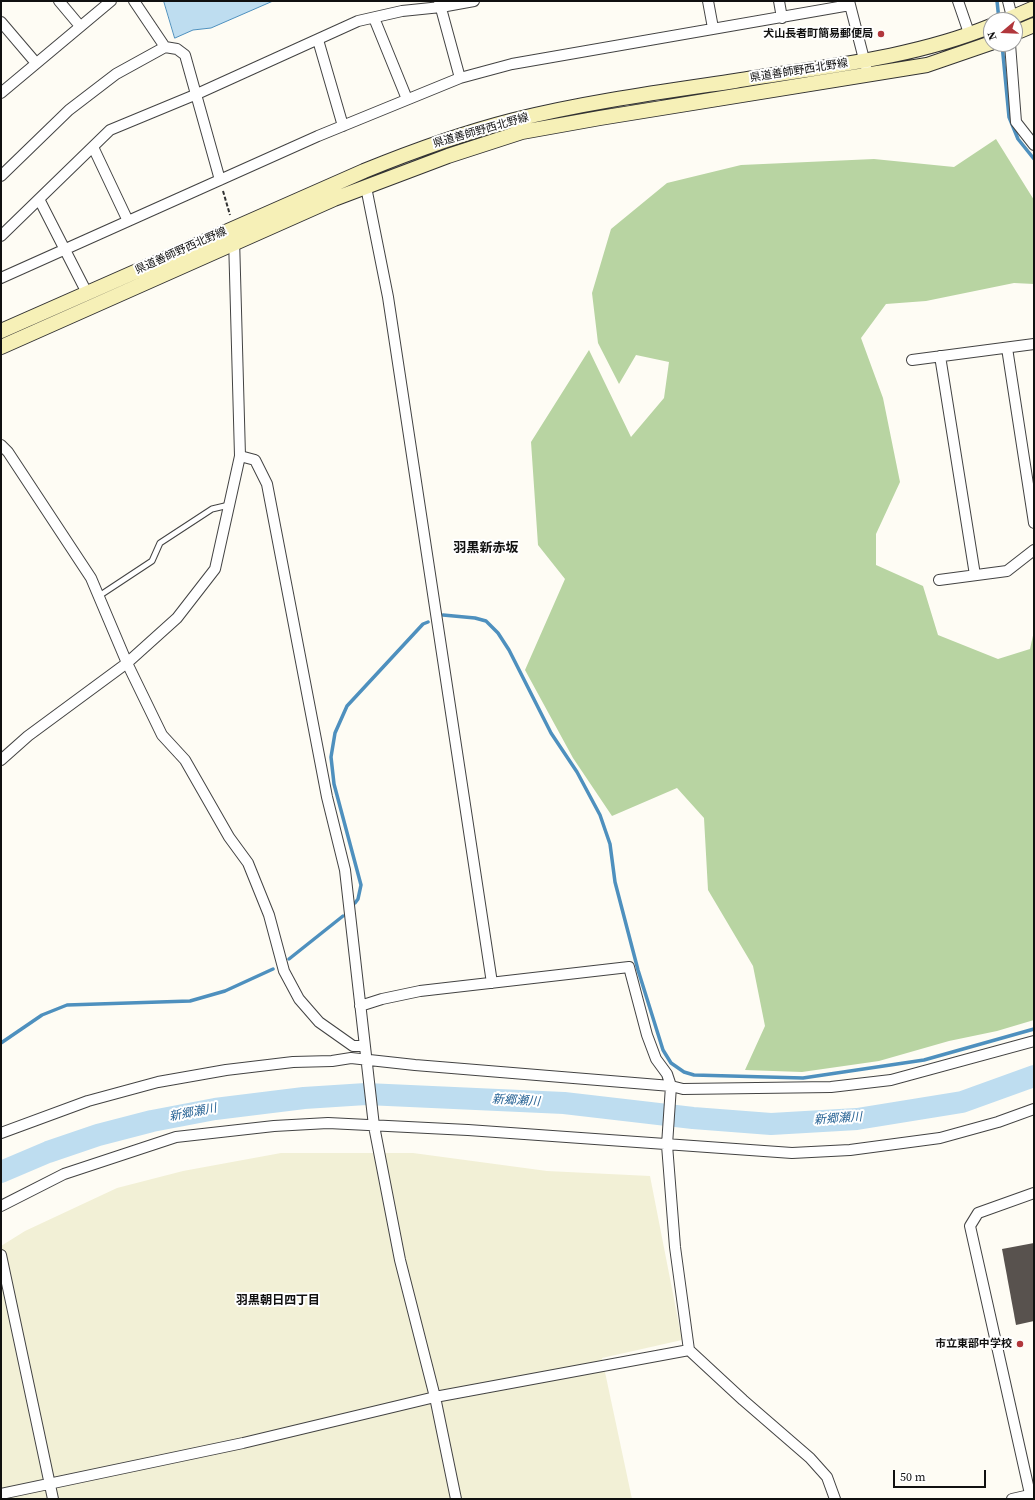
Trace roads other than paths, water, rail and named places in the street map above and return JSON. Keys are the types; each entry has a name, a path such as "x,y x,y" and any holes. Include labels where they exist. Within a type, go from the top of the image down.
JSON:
{"main road":[{"path":"1023,13 1034,8"},
{"path":"1023,30 1034,25"},
{"name":"県道善師野西北野線","path":"1,331 364,171 419,149 514,120 552,111 864,60 922,48 983,29"},
{"name":"県道善師野西北野線","path":"1,347 334,199 448,156 522,132 927,65 983,46"}],"street":[{"path":"59,1 80,26"},
{"path":"1,93 111,1"},
{"path":"134,1 165,47"},
{"path":"1,236 110,130 197,94 358,21 440,4 474,1"},
{"path":"708,1 713,28"},
{"path":"779,1 782,18"},
{"path":"958,1 968,30"},
{"path":"1008,1 1009,12"},
{"path":"1,278 220,180 407,99 460,78 512,64 619,47 713,28 782,18 850,3 868,75"},
{"path":"440,4 460,78"},
{"path":"374,18 407,99"},
{"path":"1,22 36,63"},
{"path":"318,40 343,126"},
{"path":"1,176 69,110 116,74 165,47 177,49 185,55 220,180"},
{"path":"1011,52 1016,122 1034,145"},
{"path":"93,147 128,221"},
{"path":"366,187 388,297 492,983"},
{"path":"39,199 87,294"},
{"path":"1,760 28,736 127,663 177,618 215,569 240,456 234,228"},
{"path":"912,360 1034,344"},
{"path":"1007,348 1034,523"},
{"path":"940,356 975,575"},
{"path":"1,445 8,452 91,578 127,663 162,735 185,760 229,838 248,864 269,915 284,971 299,999 319,1022 352,1046 365,1046"},
{"path":"240,456 255,460 266,484 327,797 345,870 374,1126 400,1260 435,1397 456,1499"},
{"path":"939,580 1007,571 1034,550"},
{"path":"360,1006 382,998 420,992 629,967 647,1035 656,1059 667,1074 671,1086 667,1145 676,1247 689,1350 743,1400 810,1458 827,1477 835,1499"},
{"path":"1,1133 88,1101 158,1082 226,1070 294,1062 332,1061 351,1058 367,1062 671,1086 683,1089 831,1087 891,1080 1034,1041"},
{"path":"1,1206 64,1174 176,1137 274,1126 328,1123 468,1130 792,1153 850,1150 940,1138 998,1122 1034,1109"},
{"path":"1012,1499 1032,1494 970,1226 978,1214 1034,1193"},
{"path":"1,1254 53,1499"},
{"path":"1,1494 243,1443 435,1397 689,1350"}],"lane":[{"path":"99,597 152,561 160,543 212,509 229,505"}],"water":[{"path":"164,1 273,1 211,28 193,30 175,38"}],"waterway":[{"path":"997,1 998,12"},
{"path":"1003,52 1009,117 1018,139 1034,159"},
{"path":"443,615 475,618 486,621 498,633 509,650 551,733 577,772 600,815 610,844 615,882 638,970 663,1050 671,1063 684,1072 694,1075 803,1078 924,1060 1034,1029"},
{"path":"355,903 358,899 361,885 334,784 331,757 335,733 347,706 423,624 428,622"},
{"path":"289,959 343,916"},
{"path":"1,1043 42,1015 67,1005 190,1001 225,991 273,969"},
{"name":"新郷瀬川","path":"1,1172 48,1152 98,1135 152,1121 215,1109 304,1098 366,1094 564,1103 693,1118 771,1124 857,1119 962,1102 1034,1076"}],"place":[{"name":"犬山長者町簡易郵便局","path":"881,34"},
{"name":"市立東部中学校","path":"1020,1344"}],"district":[{"name":"羽黒新赤坂","path":"486,549"},
{"name":"羽黒朝日四丁目","path":"278,1301"}]}
